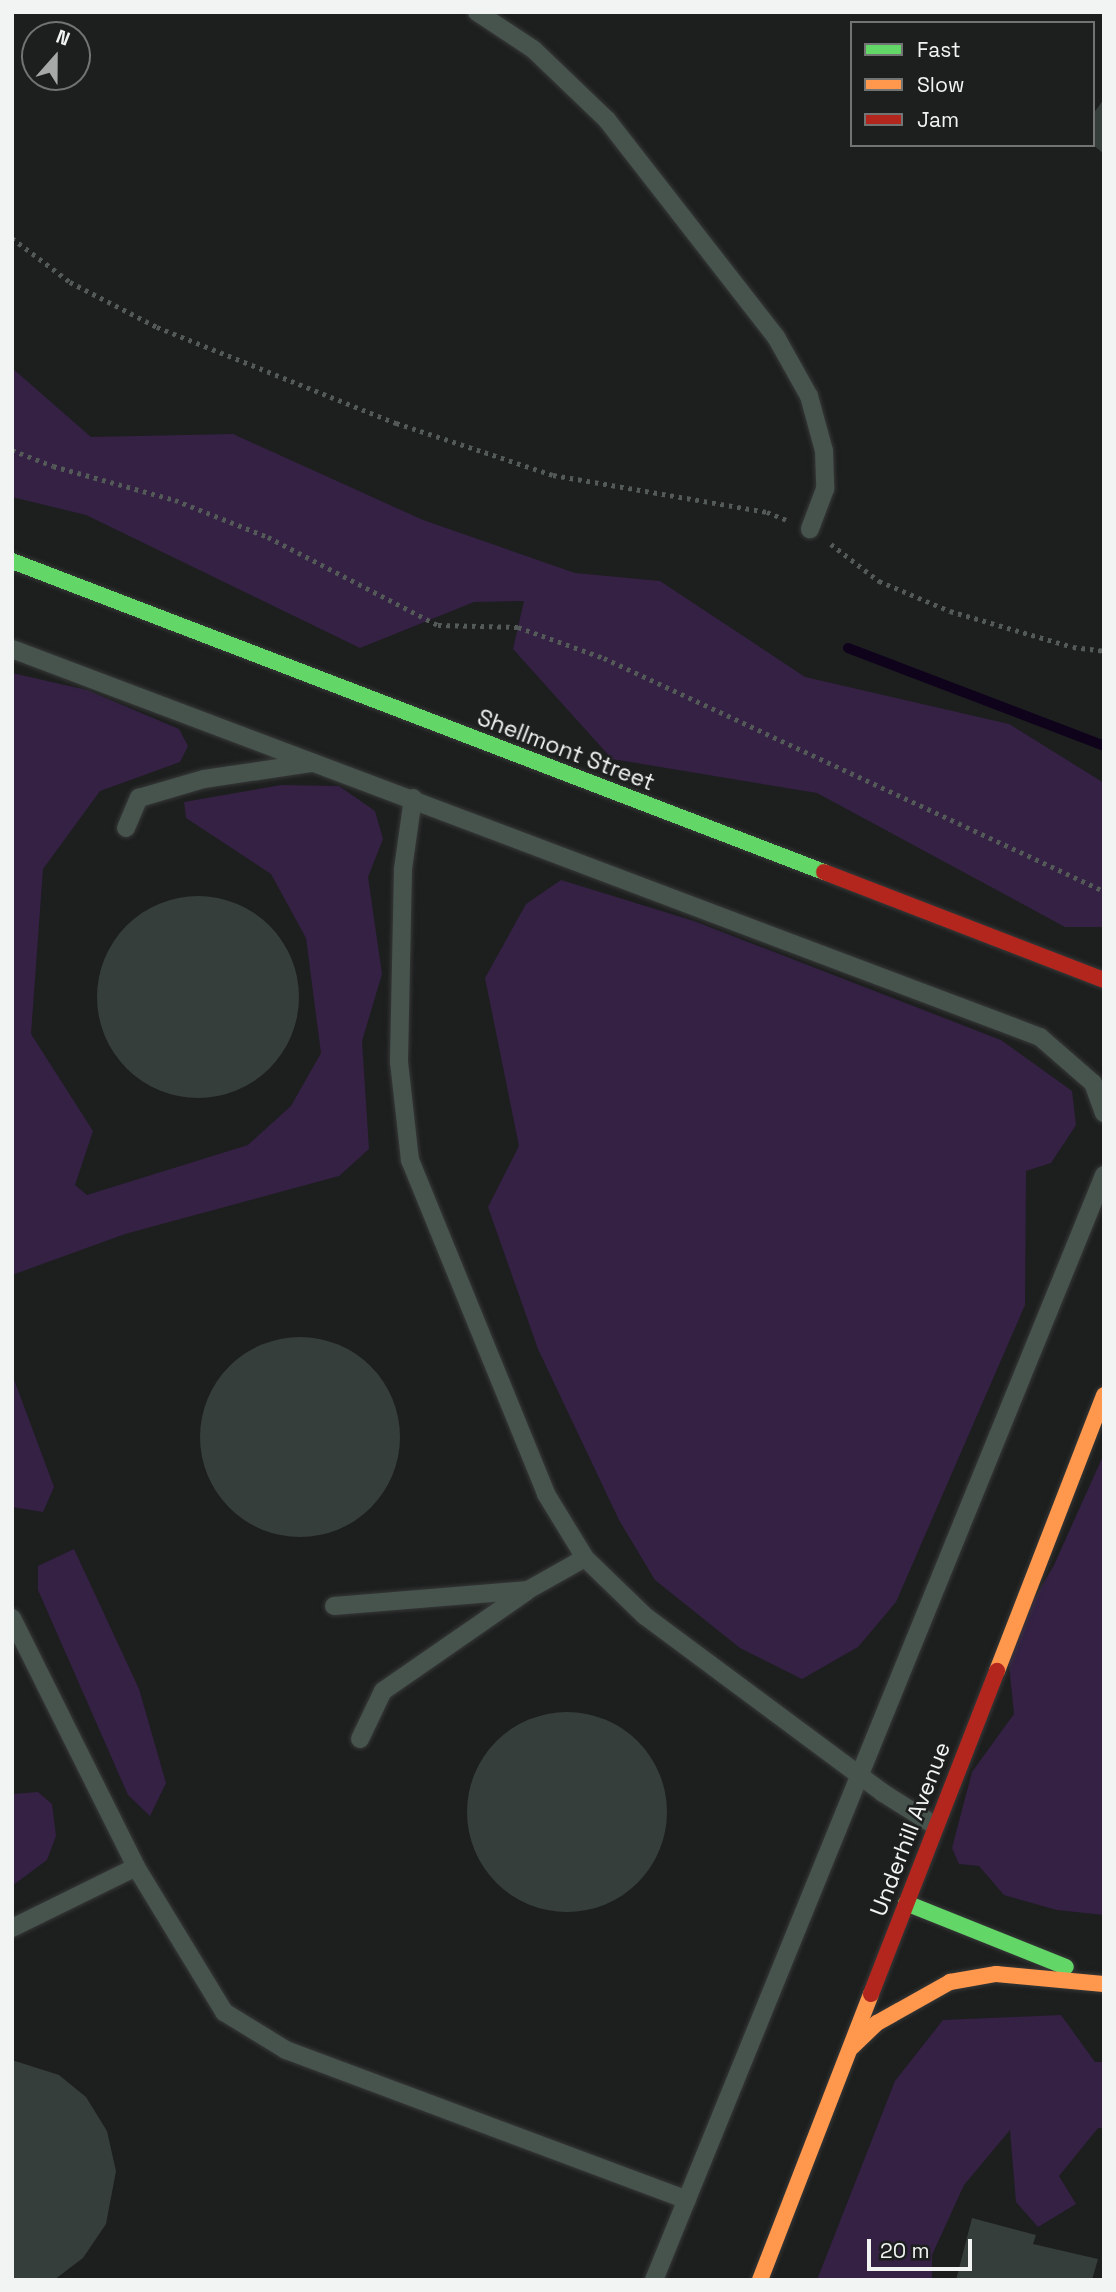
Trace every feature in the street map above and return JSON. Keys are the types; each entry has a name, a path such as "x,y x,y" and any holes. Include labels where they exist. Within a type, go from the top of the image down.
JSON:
{"street":[{"name":"Shellmont Street","path":"12,561 1104,980"},
{"name":"Underhill Avenue","path":"760,2280 934,1825 1104,1395"},
{"path":"906,1903 1104,1983"},
{"path":"848,2051 877,2023 950,1982 996,1974 1104,1983"}],"lane":[{"path":"477,12 533,49 607,120 776,337 809,396 824,451 825,489 810,529"},
{"path":"12,649 413,798 1040,1037 1093,1083 1104,1113"},
{"path":"126,828 139,798 204,779 315,763"},
{"path":"413,798 403,869 399,1062 410,1160 546,1494 585,1558 645,1616 858,1774 934,1825"},
{"path":"654,2280 1104,1175"},
{"path":"360,1739 383,1691 528,1590 585,1558"},
{"path":"334,1605 528,1590"},
{"path":"12,1618 136,1867 224,2012 286,2050 687,2200"},
{"path":"12,1928 136,1867"}],"path":[{"path":"12,238 70,282 157,327 396,422 553,475 767,512 810,529 879,581 950,611 1073,647 1104,651"},
{"path":"12,450 53,466 175,500 268,537 438,625 518,627 604,658 1104,891"}],"shaded area":[{"path":"12,368 91,437 233,434 423,520 575,573 660,581 805,677 1009,724 1104,783 1104,927 1065,927 817,793 612,759 513,649 524,601 474,602 360,648 86,515 12,497"},
{"path":"12,673 87,690 179,729 188,746 180,762 100,791 43,869 31,1034 93,1131 75,1185 87,1195 248,1145 291,1106 321,1053 306,938 271,874 186,818 184,802 281,785 339,786 375,811 383,839 368,877 382,974 362,1041 369,1149 339,1176 125,1234 12,1275"},
{"path":"561,880 694,921 1001,1040 1072,1091 1076,1125 1051,1163 1026,1171 1025,1305 896,1602 858,1647 802,1679 740,1648 655,1580 619,1520 538,1349 488,1207 519,1146 485,978 526,904"},
{"path":"12,1374 54,1487 43,1512 12,1507"},
{"path":"1104,1454 1104,1915 1057,1910 1004,1895 979,1866 959,1864 952,1848 972,1772 1014,1714 1007,1645 1054,1565"},
{"path":"74,1549 139,1689 166,1783 150,1816 128,1795 38,1590 38,1566"},
{"path":"38,1792 52,1804 56,1836 47,1860 12,1886 12,1794"},
{"path":"1061,2015 1095,2062 1104,2062 1104,2128 1098,2128 1059,2176 1076,2204 1038,2227 1016,2202 1010,2130 964,2185 932,2255 932,2280 817,2280 895,2081 943,2020"}],"building":[{"path":"1104,99 1104,154 1095,147 1095,111"},
{"path":"198,896 237,903 270,925 292,958 299,997 292,1036 270,1069 237,1091 198,1098 159,1091 126,1069 104,1036 97,997 104,958 126,925 159,903"},
{"path":"300,1337 320,1339 338,1345 371,1366 392,1399 398,1417 398,1457 392,1475 371,1508 338,1529 320,1535 300,1537 280,1535 262,1529 229,1508 208,1475 202,1457 200,1437 202,1417 208,1399 229,1366 262,1345 280,1339"},
{"path":"567,1712 605,1719 638,1741 660,1774 667,1812 660,1850 638,1883 605,1905 567,1912 529,1905 496,1883 474,1850 467,1812 474,1774 496,1741 529,1719"},
{"path":"12,2060 59,2075 86,2097 107,2131 116,2171 106,2224 83,2258 54,2280 12,2280"},
{"path":"972,2218 1036,2235 1033,2244 1098,2259 1092,2280 956,2280"}],"waterway":[{"path":"848,648 1104,746"}],"traffic: fast":[{"path":"12,561 824,872"},
{"path":"906,1903 1066,1967"}],"traffic: slow":[{"path":"997,1671 1104,1395"},
{"path":"852,2047 877,2023 950,1982 996,1974 1104,1984"},
{"path":"760,2280 871,1994"}],"traffic: jam":[{"path":"824,872 1104,980"},
{"path":"871,1994 997,1671"}]}
